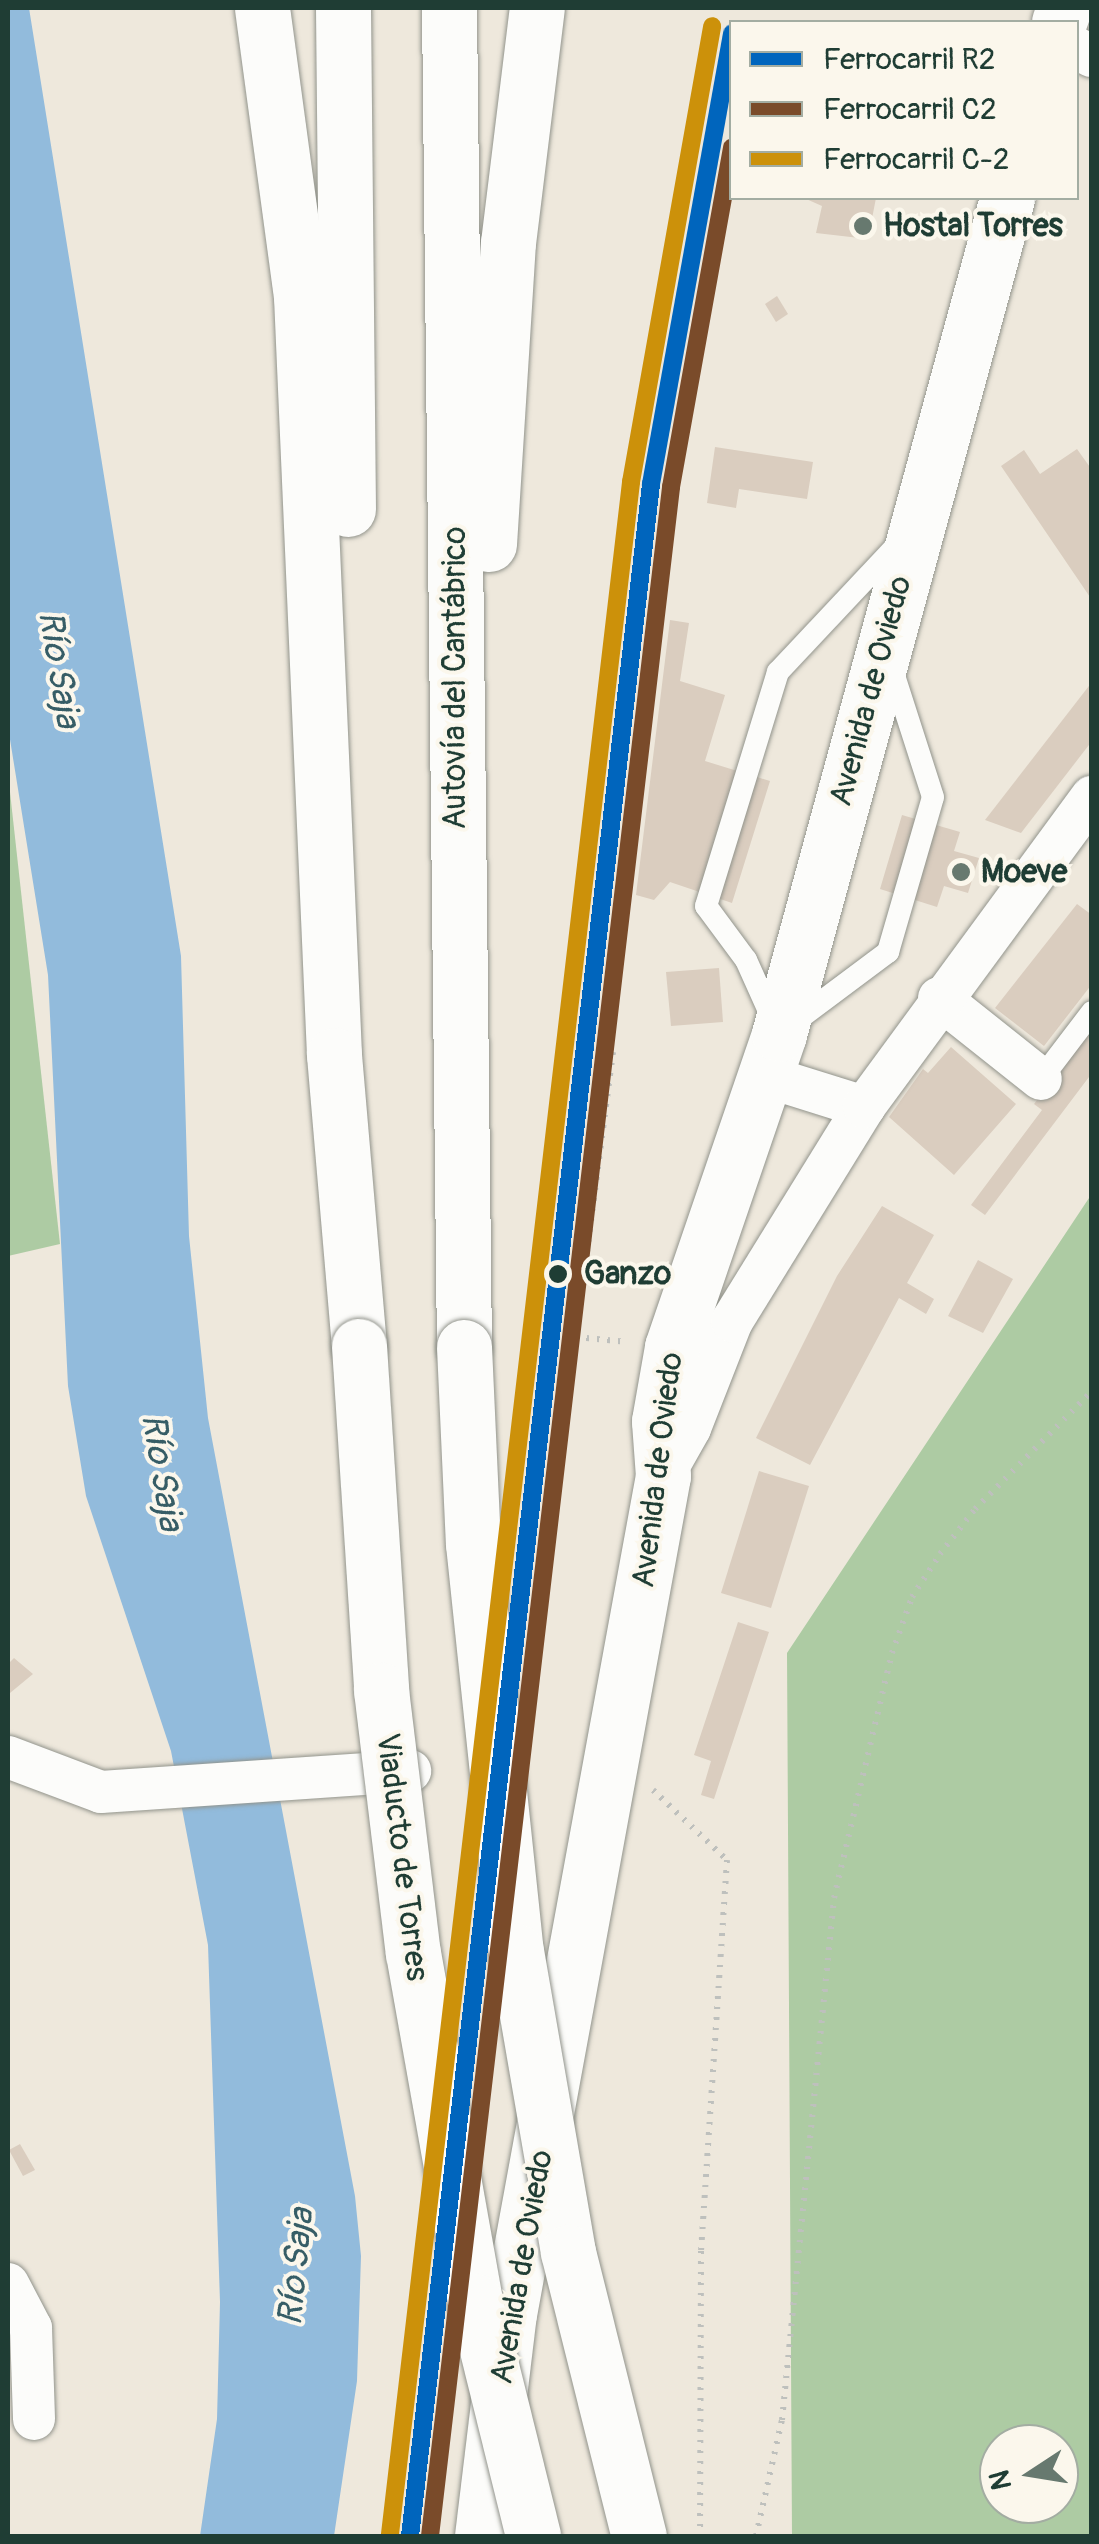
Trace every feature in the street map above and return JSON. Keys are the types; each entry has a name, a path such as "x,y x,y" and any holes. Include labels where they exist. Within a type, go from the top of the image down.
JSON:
{"highway":[{"path":"262,8 301,296 333,1036 359,1346"},
{"path":"344,8 359,1346"},
{"name":"Autovía del Cantábrico","path":"449,8 464,1335"},
{"path":"537,8 492,450 464,1335 474,1544 516,1951 568,2252 639,2536"},
{"name":"Avenida de Oviedo","path":"482,2536 509,2314 663,1476 659,1422 672,1347 772,1055 914,527 1007,200"},
{"name":"Viaducto de Torres","path":"359,1346 381,1690 413,1953 475,2302 534,2536"}],"street":[{"path":"663,1476 690,1428 732,1321 864,1107 939,998 1092,798"},
{"path":"939,998 1041,1079"},
{"path":"772,1055 864,1107"},
{"path":"8,1757 101,1792 344,1780 410,1772"},
{"path":"8,2284 31,2328 34,2419"}],"lane":[{"path":"884,643 933,797 888,952 772,1055 746,960 706,906 778,672 914,527"},
{"path":"1041,1079 1092,1012"}],"path":[{"path":"518,1468 566,1045 613,1052 576,1336"},
{"path":"756,2536 782,2420 834,1898 892,1653 912,1597 952,1539 1092,1391"},
{"path":"678,1813 727,1860 701,2250 700,2536"}],"green space":[{"path":"8,774 60,1244 8,1256"},
{"path":"1091,1195 1091,2536 792,2536 787,1653"}],"water":[{"name":"Río Saja","path":"8,8 29,8 181,956 189,1236 208,1418 355,2196 361,2256 357,2381 334,2536 200,2536 217,2419 220,2302 208,1945 171,1751 86,1496 68,1386 48,975 8,727"}],"building":[{"path":"808,200 876,200 868,239 816,233 822,206"},
{"path":"777,296 788,314 776,322 765,304"},
{"path":"715,447 813,462 807,499 739,489 736,508 707,503"},
{"path":"1077,449 1092,470 1092,600 1001,466 1024,450 1040,474"},
{"path":"670,620 689,623 680,681 725,695 705,761 770,781 732,903 670,882 654,900 636,895"},
{"path":"1092,682 1092,741 1021,833 985,820"},
{"path":"902,815 960,832 954,851 979,858 968,893 944,886 937,907 880,889"},
{"path":"1077,904 1092,915 1092,984 1044,1046 995,1008"},
{"path":"719,968 723,1022 671,1026 666,972"},
{"path":"1092,1028 1092,1073 985,1215 971,1205 1042,1110 1034,1104"},
{"path":"951,1047 1016,1104 954,1175 889,1117 923,1069 928,1073"},
{"path":"882,1206 934,1235 907,1283 934,1299 926,1314 899,1298 810,1465 756,1438 837,1276"},
{"path":"978,1260 1013,1279 983,1333 948,1316"},
{"path":"759,1471 809,1486 771,1608 721,1593"},
{"path":"738,1622 769,1632 714,1799 701,1795 711,1761 694,1755"},
{"path":"14,1658 33,1674 10,1693 8,1664"},
{"path":"20,2144 35,2170 23,2176 9,2150"}],"rail line":[{"name":"C-2","path":"390,2534 631,482 712,26"},
{"name":"R2","path":"410,2536 651,484 729,50"},
{"name":"C2","path":"430,2536 671,487 729,164"}],"place":[{"name":"Hostal Torres","path":"863,226"},
{"name":"Moeve","path":"961,872"},
{"name":"Ganzo","path":"558,1274"}]}
